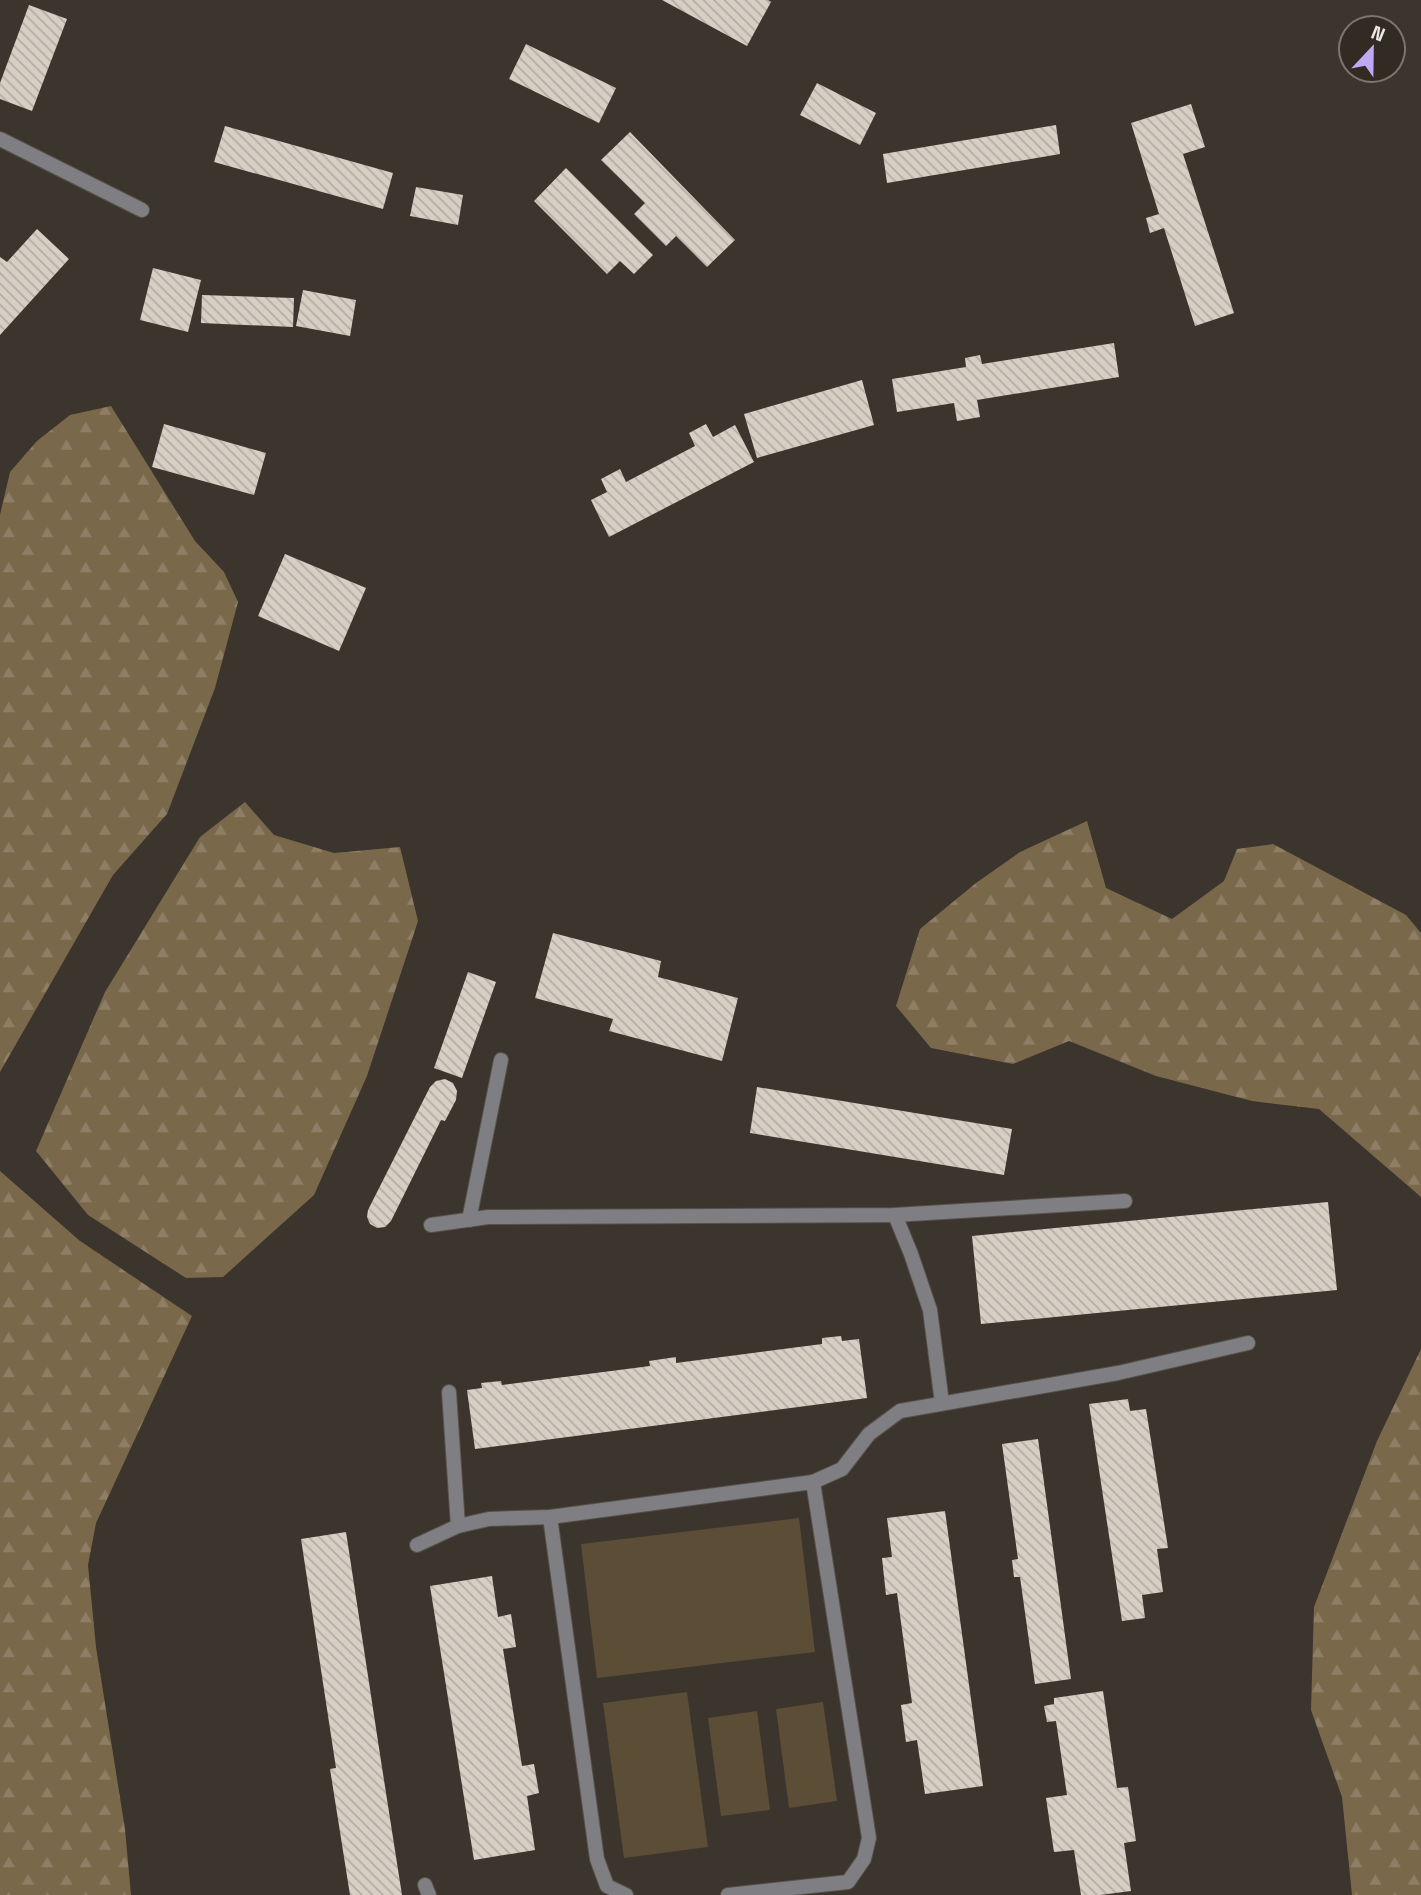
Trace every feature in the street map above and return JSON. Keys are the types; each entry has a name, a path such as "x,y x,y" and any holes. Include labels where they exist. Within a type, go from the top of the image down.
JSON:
{"street":[{"path":"0,139 142,210"},
{"path":"469,1220 501,1060"},
{"path":"431,1225 488,1217 895,1215 1125,1201"},
{"path":"895,1215 930,1310 942,1404"},
{"path":"416,1545 458,1526 489,1519 550,1517 813,1482 842,1469 869,1434 900,1411 1118,1373 1248,1343"},
{"path":"449,1392 458,1526"},
{"path":"728,1895 851,1889 869,1839 813,1482"},
{"path":"550,1517 597,1859 607,1886 623,1895"}],"green space":[{"path":"111,406 195,541 224,572 238,602 215,688 167,814 113,875 0,1072 0,515 10,472 37,441 70,415"},
{"path":"245,802 274,835 334,853 400,847 418,921 367,1076 314,1195 223,1277 186,1278 88,1215 36,1151 105,992 200,837"},
{"path":"1087,821 1106,888 1172,919 1224,881 1237,849 1273,844 1406,915 1421,933 1421,1197 1319,1109 1252,1101 1156,1076 1069,1041 1013,1064 931,1048 896,1006 920,929 976,883 1020,852"},
{"path":"0,1171 80,1241 192,1316 96,1523 88,1565 96,1647 125,1829 131,1895 0,1895"},
{"path":"1421,1349 1421,1895 1352,1895 1342,1797 1311,1710 1314,1607 1377,1441"}],"shaded area":[{"path":"799,1518 815,1652 597,1678 581,1544"},
{"path":"687,1692 708,1847 624,1858 603,1703"},
{"path":"823,1702 837,1801 789,1808 776,1709"},
{"path":"757,1711 770,1810 721,1816 708,1718"}],"building":[{"path":"662,0 768,0 771,2 747,46"},
{"path":"29,5 67,19 32,111 0,99 0,83"},
{"path":"526,44 616,88 599,123 509,79"},
{"path":"817,83 876,113 860,145 800,115"},
{"path":"1191,104 1205,147 1183,154 1234,313 1195,326 1164,228 1150,233 1146,218 1159,214 1131,123"},
{"path":"1056,125 1060,154 887,183 883,154"},
{"path":"225,126 393,173 383,209 214,162"},
{"path":"630,132 735,240 707,267 676,236 666,246 634,214 645,203 601,160"},
{"path":"566,168 653,255 634,274 620,261 607,274 534,201"},
{"path":"416,187 463,195 458,225 410,216"},
{"path":"37,229 69,259 0,335 0,257 7,262"},
{"path":"153,268 201,280 188,332 140,320"},
{"path":"303,290 356,300 350,336 296,326"},
{"path":"202,295 294,298 293,327 201,323"},
{"path":"1114,343 1119,377 977,400 980,417 957,421 954,403 897,412 892,379 966,367 965,358 980,355 982,364"},
{"path":"862,380 874,425 757,458 744,414"},
{"path":"164,424 266,453 254,495 152,467"},
{"path":"706,424 713,437 735,425 754,462 609,537 591,500 607,492 601,479 620,469 626,482 695,446 689,433"},
{"path":"285,554 366,588 339,651 258,616"},
{"path":"553,933 661,961 658,977 738,998 722,1061 609,1031 613,1019 535,998"},
{"path":"468,972 496,982 462,1078 434,1068"},
{"path":"445,1079 453,1083 457,1091 456,1100 445,1121 441,1120 391,1221 385,1227 377,1228 370,1224 368,1210 430,1087 436,1081"},
{"path":"757,1087 1012,1129 1004,1175 750,1133"},
{"path":"1328,1202 1337,1290 981,1324 972,1236"},
{"path":"841,1336 842,1341 859,1339 867,1398 475,1449 467,1390 482,1388 481,1383 501,1381 502,1385 650,1366 649,1361 676,1357 676,1363 822,1344 822,1338"},
{"path":"1128,1399 1130,1411 1146,1409 1168,1548 1157,1549 1163,1592 1142,1595 1145,1618 1122,1621 1089,1404"},
{"path":"1038,1439 1071,1679 1035,1684 1020,1577 1014,1577 1012,1560 1018,1559 1002,1444"},
{"path":"945,1511 983,1786 925,1794 917,1740 906,1742 901,1705 912,1703 897,1593 886,1595 882,1558 892,1557 887,1518"},
{"path":"346,1532 402,1895 350,1895 330,1769 336,1768 301,1539"},
{"path":"492,1576 498,1617 511,1614 516,1647 503,1649 522,1766 534,1764 539,1793 527,1796 535,1850 474,1860 430,1586"},
{"path":"1103,1691 1117,1788 1128,1787 1136,1841 1124,1843 1131,1891 1081,1895 1074,1850 1054,1852 1046,1798 1067,1795 1056,1721 1047,1722 1044,1706 1054,1704 1054,1698"}]}
